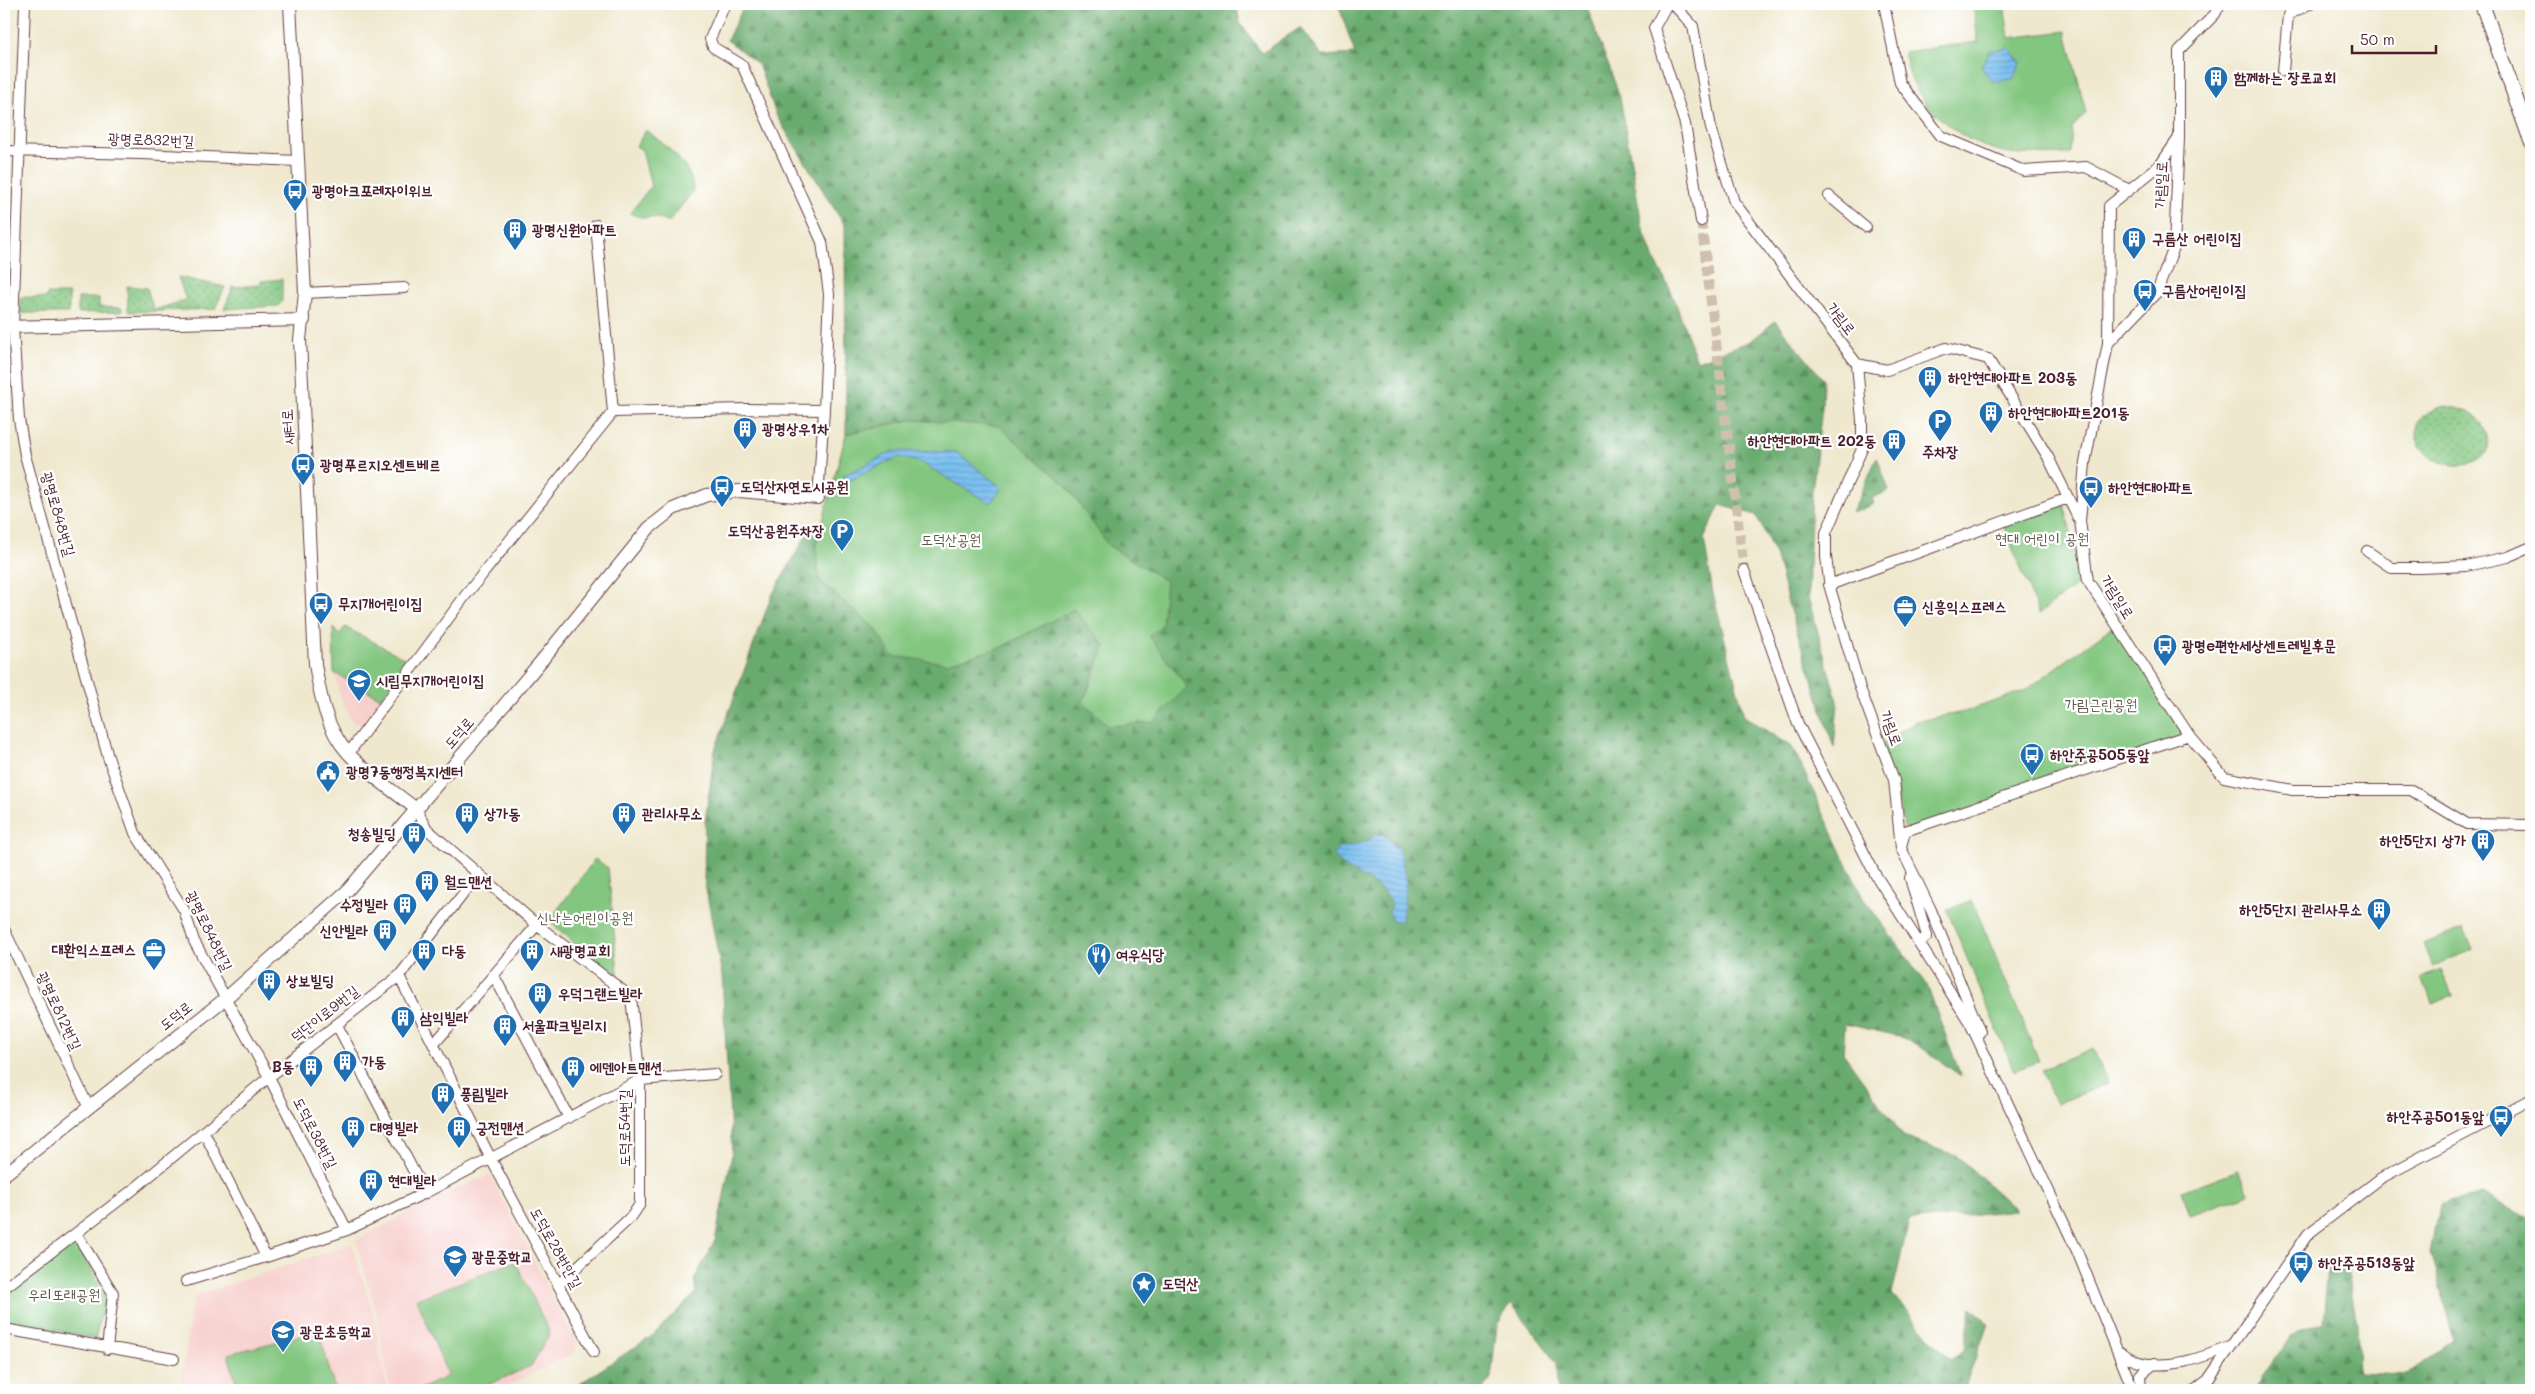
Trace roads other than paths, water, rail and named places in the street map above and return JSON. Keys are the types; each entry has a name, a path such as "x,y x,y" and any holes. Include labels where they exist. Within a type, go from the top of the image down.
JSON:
{"main road":[{"path":"2482,4 2531,141"}],"street":[{"name":"광명로848번길","path":"25,4 21,151 8,327 18,419 25,455 111,765 135,833 184,910 194,941 226,998"},
{"name":"새터로","path":"290,4 305,293 304,320 300,340 315,664 327,716 337,738 348,754 416,809"},
{"path":"725,4 710,39 713,46 742,65 822,242 829,294 818,498"},
{"path":"1667,4 1654,28 1685,124 1701,221"},
{"name":"가림로","path":"1672,4 1693,26 1711,128 1734,202 1857,364 1862,420 1862,449 1826,533 1826,557 1829,585 1860,688 1894,780 1901,848"},
{"path":"1884,4 1900,84 1941,136 2024,171 2086,167 2129,190"},
{"name":"가림일로","path":"2220,4 2215,14 2179,51 2174,247 2157,292 2108,343 2085,463 2080,522 2088,581 2189,736 2224,776 2293,790 2411,790 2467,824 2531,825"},
{"path":"2283,71 2288,15 2309,4"},
{"path":"2108,343 2109,206 2160,165 2178,138"},
{"name":"광명로832번길","path":"4,151 142,154 297,161"},
{"path":"1829,196 1866,227"},
{"path":"348,754 465,596 613,412 596,225"},
{"path":"305,293 404,288"},
{"path":"8,327 304,320"},
{"path":"1857,364 1888,370 1946,348 1988,359 2048,458 2080,522"},
{"path":"613,412 746,409 824,410"},
{"name":"도덕로","path":"4,1175 88,1106 226,998 348,890 543,659 648,528 674,509 707,495 739,491 818,498"},
{"path":"1829,585 2068,498"},
{"path":"2367,551 2392,568 2422,568 2466,566 2508,557 2531,547"},
{"path":"1744,570 1798,724 1876,874 1970,1023 2077,1251 2133,1390"},
{"path":"1920,943 1927,936 1901,848 1905,831 2189,736"},
{"name":"도덕로54번길","path":"416,809 427,830 478,875 537,925 631,997 640,1080 640,1204 632,1216 559,1284"},
{"path":"1901,848 1931,910 1974,1011 1993,1071"},
{"name":"덕단이로9번길","path":"4,1288 134,1189 269,1077 398,976 478,875"},
{"path":"434,1044 537,925"},
{"name":"광명로812번길","path":"4,929 88,1106"},
{"name":"도덕로28번안길","path":"398,976 491,1159 594,1352"},
{"path":"494,976 569,1118"},
{"name":"도덕로38번길","path":"226,998 269,1077 347,1230"},
{"path":"337,1025 425,1193"},
{"path":"186,1281 347,1230 425,1193 640,1080 715,1074"},
{"path":"2195,1390 2208,1380 2308,1234 2381,1178 2531,1099"},
{"path":"204,1132 266,1257"},
{"path":"76,1232 113,1293 107,1349"},
{"path":"4,1329 107,1349 174,1359"},
{"path":"2118,1351 2138,1362 2192,1362 2230,1347"},
{"path":"2141,1390 2140,1375 2156,1363"}],"water":[{"path":"2009,48 2021,63 2013,79 1993,82 1981,67 1990,51"},
{"path":"893,451 956,452 1002,488 990,503 922,463 898,457 846,482 843,476"},
{"path":"1383,834 1400,852 1406,882 1402,920 1393,922 1389,912 1392,905 1380,888 1347,868 1334,855 1339,848 1366,842 1375,835"}],"tunnel":[{"path":"1701,221 1744,570"}],"place":[{"name":"함께하는 장로교회","path":"2216,99"},
{"name":"광명아크포레자이위브","path":"295,212"},
{"name":"광명신원아파트","path":"515,251"},
{"name":"구름산 어린이집","path":"2134,260"},
{"name":"구름산어린이집","path":"2145,312"},
{"name":"하안현대아파트 203동","path":"1930,399"},
{"name":"하안현대아파트201동","path":"1991,434"},
{"name":"주차장","path":"1940,442"},
{"name":"광명상우1차","path":"745,450"},
{"name":"하안현대아파트 202동","path":"1894,462"},
{"name":"광명푸르지오센트베르","path":"303,486"},
{"name":"도덕산자연도시공원","path":"722,508"},
{"name":"하안현대아파트","path":"2091,509"},
{"name":"도덕산공원주차장","path":"842,552"},
{"name":"무지개어린이집","path":"321,625"},
{"name":"신흥익스프레스","path":"1905,628"},
{"name":"광명e편한세상센트레빌후문","path":"2165,667"},
{"name":"시립무지개어린이집","path":"359,702"},
{"name":"하안주공505동앞","path":"2032,776"},
{"name":"광명7동행정복지센터","path":"328,793"},
{"name":"상가동","path":"467,835"},
{"name":"관리사무소","path":"624,835"},
{"name":"청송빌딩","path":"414,855"},
{"name":"하안5단지 상가","path":"2483,862"},
{"name":"월드맨션","path":"427,903"},
{"name":"수정빌라","path":"405,926"},
{"name":"하안5단지 관리사무소","path":"2379,931"},
{"name":"신안빌라","path":"385,952"},
{"name":"대환익스프레스","path":"154,971"},
{"name":"다동","path":"424,972"},
{"name":"새광명교회","path":"532,972"},
{"name":"여우식당","path":"1099,976"},
{"name":"상보빌딩","path":"269,1002"},
{"name":"우덕그랜드빌라","path":"540,1015"},
{"name":"삼익빌라","path":"403,1039"},
{"name":"서울파크빌리지","path":"505,1047"},
{"name":"가동","path":"345,1083"},
{"name":"B동","path":"311,1088"},
{"name":"에덴아트맨션","path":"573,1089"},
{"name":"풍림빌라","path":"443,1115"},
{"name":"하안주공501동앞","path":"2501,1138"},
{"name":"대영빌라","path":"353,1149"},
{"name":"궁전맨션","path":"459,1149"},
{"name":"현대빌라","path":"371,1202"},
{"name":"광문중학교","path":"455,1278"},
{"name":"하안주공513동앞","path":"2301,1284"},
{"name":"도덕산","path":"1144,1305"},
{"name":"광문초등학교","path":"283,1353"}],"park label":[{"name":"현대 어린이 공원","path":"2042,539"},
{"name":"도덕산공원","path":"951,540"},
{"name":"가림근린공원","path":"2101,705"},
{"name":"신나는어린이공원","path":"585,918"},
{"name":"우리또래공원","path":"64,1295"}]}
